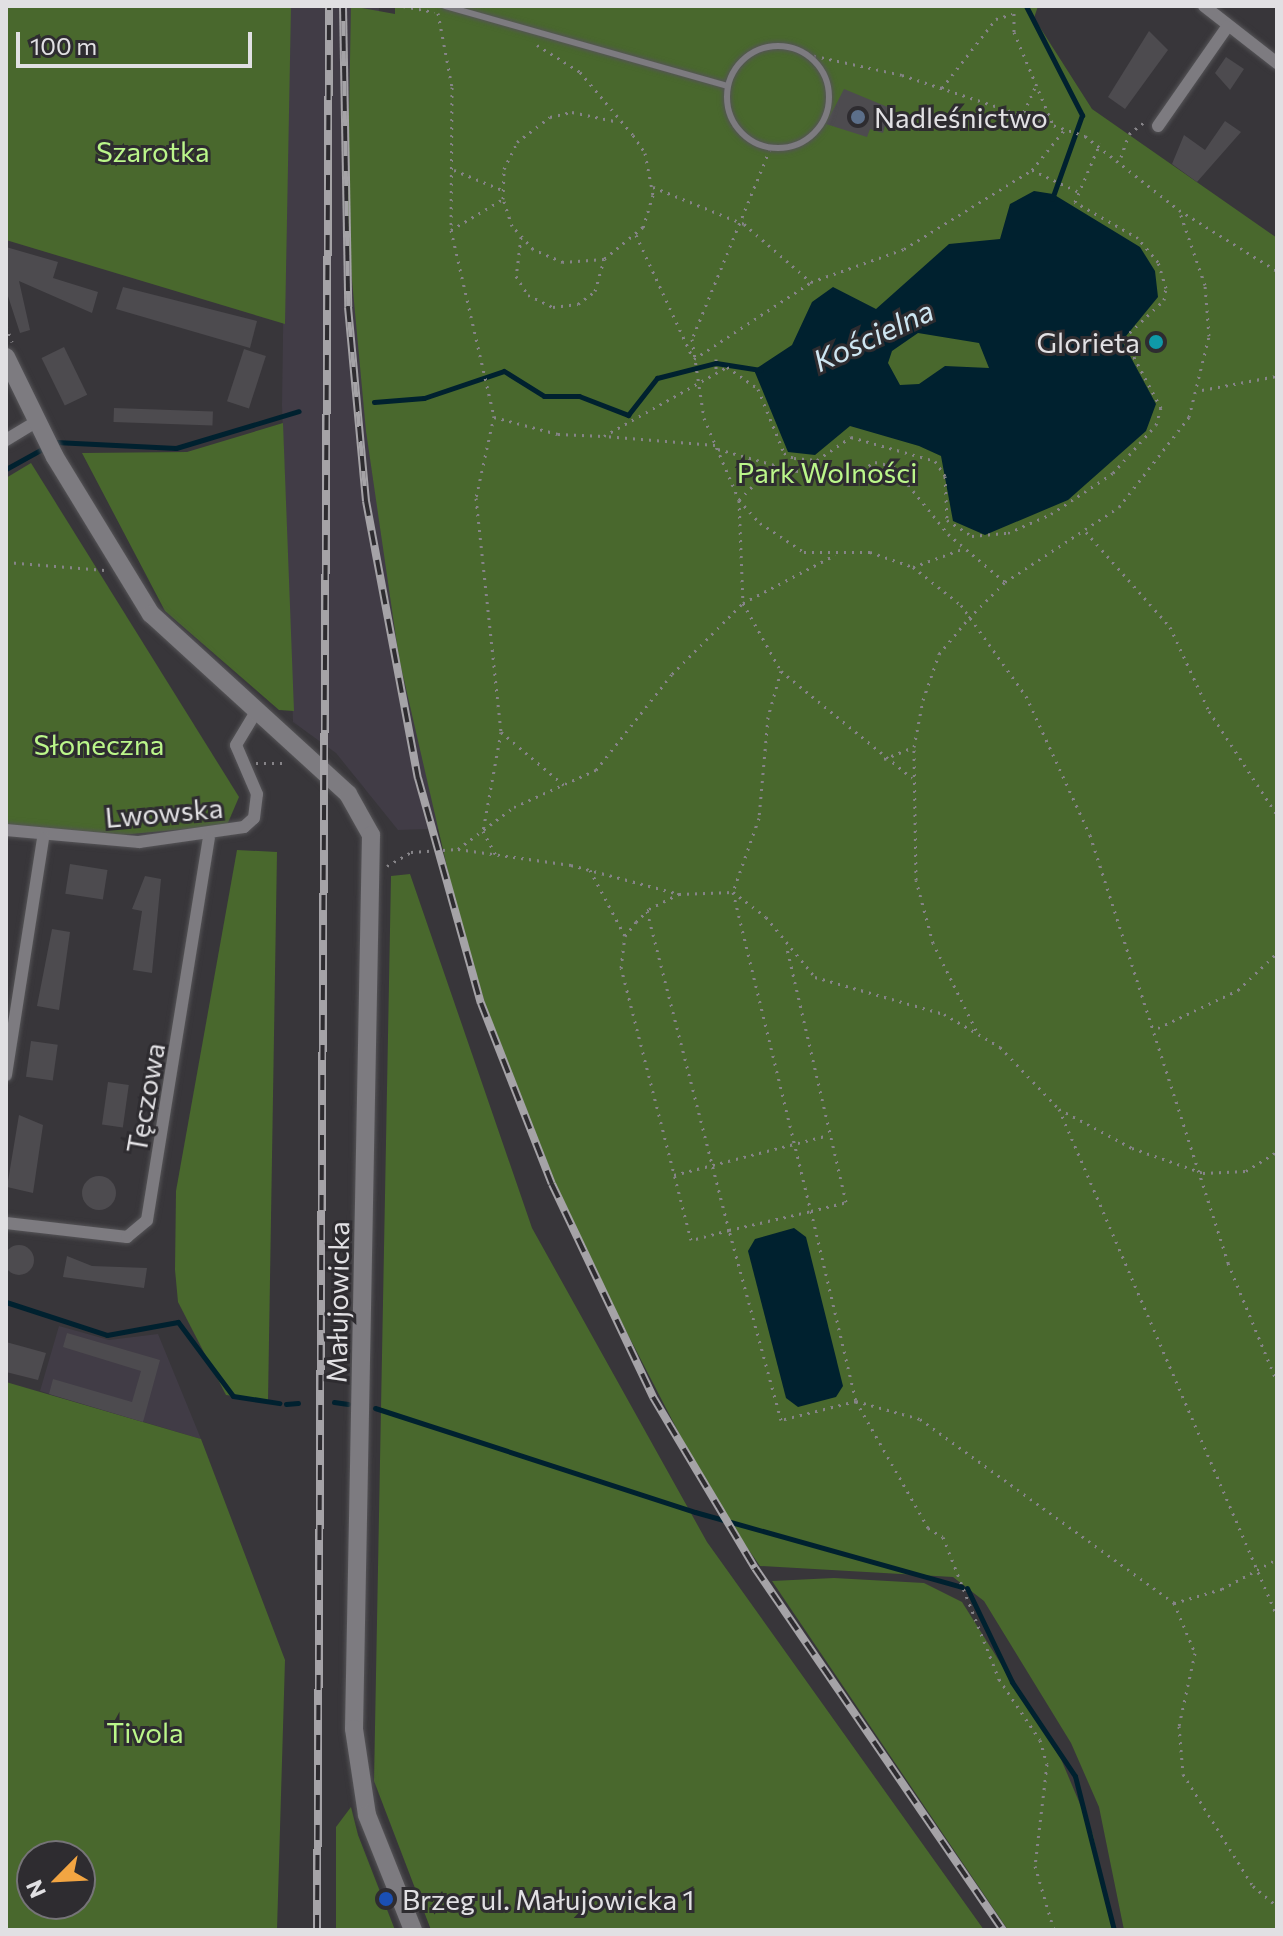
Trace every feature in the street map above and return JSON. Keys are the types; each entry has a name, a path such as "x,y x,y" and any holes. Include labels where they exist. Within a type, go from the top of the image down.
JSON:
{"street":[{"path":"1204,6 1277,63"},
{"path":"1158,126 1227,27"},
{"name":"Małujowicka","path":"6,357 11,380 151,614 361,810 375,867 354,1729 367,1815 413,1930"},
{"path":"6,440 41,430"},
{"name":"Lwowska","path":"6,830 43,838 209,838 254,818 257,794 236,745 256,712"},
{"path":"6,1075 43,838"},
{"name":"Tęczowa","path":"6,1223 127,1237 147,1220 209,838"}],"lane":[{"path":"445,6 727,86"},
{"path":"758,49 806,54 828,86 822,125 790,148 770,149 735,126 727,86 758,49"}],"path":[{"path":"403,6 437,12"},
{"path":"434,6 452,87 454,170 451,230 494,416 476,498 501,732 483,831 497,857"},
{"path":"1014,6 1012,14 1053,125"},
{"path":"942,88 996,19 1012,14"},
{"path":"521,237 563,262 604,259 636,235 653,187 645,153 580,72 528,40"},
{"path":"806,54 942,88 1085,136 1121,157 1179,210 1277,271"},
{"path":"1024,113 1037,83"},
{"path":"604,259 595,291 578,304 553,307 528,295 516,276 521,237 503,199 502,190 508,156 529,129 572,112 619,122"},
{"path":"1121,157 1140,123 1158,126"},
{"path":"693,360 811,282 904,249 1032,170 1065,129"},
{"path":"604,436 694,380 716,369 735,368 758,389 784,453 794,458 817,460 851,437 928,456 945,476 947,520 972,536 1008,533 1051,514 1113,473 1156,425 1161,408 1124,338 1164,300 1158,262 1138,238 1075,202 1100,143"},
{"path":"770,149 744,224 698,314 693,360 694,380 716,447 739,500 743,603 781,671 884,759 913,779"},
{"path":"454,170 502,190"},
{"path":"1032,170 1079,192"},
{"path":"653,187 744,224 811,282"},
{"path":"451,230 503,199"},
{"path":"976,1030 933,943 916,880 914,747 939,654 1005,582 1086,532 1150,474 1200,391 1209,336 1205,285 1179,210"},
{"path":"636,235 693,360"},
{"path":"6,326 13,346 6,348"},
{"path":"716,359 716,369"},
{"path":"1200,391 1277,376"},
{"path":"494,416 558,434 716,447 774,464 855,474 875,462 893,466 963,548 1005,582"},
{"path":"739,500 774,464"},
{"path":"739,500 782,543 835,555 870,552 913,567 969,618 1017,683 1063,766 1158,1028 1228,1263 1277,1382"},
{"path":"1086,532 1170,627 1209,711 1277,815"},
{"path":"913,567 963,548"},
{"path":"458,849 483,831 596,770 672,674 743,603 835,555"},
{"path":"6,562 107,569"},
{"path":"781,671 768,717 759,818 733,892 856,1401 928,1528 943,1537 999,1679 1040,1740 1047,1764 1035,1866 1054,1930"},
{"path":"501,732 564,785"},
{"path":"884,759 914,747"},
{"path":"375,867 411,852 458,849 590,870 679,894 733,892 766,917 787,949 815,977 976,1030 1039,1082 1059,1109 1254,1575 1277,1616"},
{"path":"590,870 625,936"},
{"path":"679,894 647,911 625,936 621,968 691,1240 846,1202 787,949"},
{"path":"647,911 781,1420 856,1401 920,1419 1174,1603 1195,1653 1179,1726 1183,1774 1253,1886 1277,1906"},
{"path":"1158,1028 1238,990 1277,953"},
{"path":"1059,1109 1132,1148 1203,1173 1246,1171 1277,1152"},
{"path":"674,1175 830,1135"},
{"path":"1174,1603 1254,1575 1277,1559"}],"shaded area":[{"path":"273,6 379,6 376,231 457,828 398,830 336,753 293,722 282,405 287,60"},
{"path":"59,1326 109,1340 158,1334 201,1439 40,1391"}],"green space":[{"name":"Szarotka","path":"6,6 291,6 285,324 6,240"},
{"name":"Park Wolności","path":"351,6 395,14 395,6 1038,6 1034,18 1092,109 1277,238 1277,1930 1124,1930 1099,1807 1071,1743 984,1601 953,1577 760,1566 713,1499 563,1209 510,1081 461,928 399,658 366,431 347,226"},
{"path":"283,423 294,711 279,710 165,611 82,453 187,452"},
{"name":"Słoneczna","path":"31,463 239,797 227,825 111,836 6,825 6,478"},
{"path":"237,850 277,852 268,1401 226,1395 178,1302 175,1270 176,1191"},
{"path":"410,874 532,1228 707,1542 984,1930 431,1930 374,1781 391,876"},
{"name":"Tivola","path":"6,1382 201,1439 285,1660 277,1930 6,1930"},
{"path":"834,1578 924,1583 962,1602 1061,1759 1093,1835 1113,1930 1008,1930 772,1581"},
{"path":"351,1807 358,1835 395,1930 336,1930 336,1827"}],"water":[{"path":"1034,191 1053,194 1140,247 1155,271 1158,297 1122,341 1156,404 1146,431 1068,500 985,535 953,521 941,456 919,446 850,426 815,455 788,452 754,370 792,345 812,302 833,287 876,309 949,244 1000,239 1010,204","holes":["918,333 979,343 989,368 945,366 919,384 900,385 888,363 892,351"]},
{"path":"794,1228 806,1237 843,1386 836,1397 798,1407 786,1398 748,1251 755,1239"}],"building":[{"path":"1149,31 1168,50 1125,109 1108,97"},
{"path":"1226,57 1244,69 1230,90 1215,73"},
{"name":"Nadleśnictwo","path":"844,89 890,108 883,133 870,129 867,137 826,124"},
{"path":"1225,121 1241,132 1197,182 1172,164 1184,135 1205,150"},
{"path":"6,247 58,262 53,278 98,292 92,313 19,281 30,330 20,333 6,290"},
{"path":"123,287 257,321 250,348 116,309"},
{"path":"64,347 87,395 65,406 42,358"},
{"path":"244,349 266,356 249,408 227,401"},
{"path":"114,408 213,411 212,425 114,422"},
{"path":"70,864 108,870 103,900 65,894"},
{"path":"145,876 161,879 152,973 133,970 142,911 132,909"},
{"path":"52,929 70,932 59,1010 37,1006"},
{"path":"31,1041 58,1045 53,1080 26,1077"},
{"path":"108,1082 129,1085 123,1128 102,1125"},
{"path":"19,1115 43,1125 33,1193 7,1187"},
{"path":"99,1176 111,1181 116,1193 111,1205 99,1210 87,1205 82,1193 87,1181"},
{"path":"19,1245 25,1246 33,1254 33,1266 25,1274 19,1275 13,1274 5,1266 4,1260 5,1254 13,1246"},
{"path":"67,1256 92,1266 147,1268 144,1288 63,1277"},
{"path":"67,1333 160,1360 143,1422 49,1394 53,1379 132,1402 141,1371 63,1347"},
{"path":"6,1342 46,1353 38,1380 6,1372"}],"waterway":[{"name":"Kościelna","path":"1026,6 1082,115 1052,199"},
{"name":"Kościelna","path":"374,402 424,398 504,371 544,396 579,396 628,415 657,378 716,363 760,370"},
{"name":"Kościelna","path":"6,469 55,442 176,448 299,411"},
{"path":"6,1302 107,1335 178,1322 233,1396 279,1403"},
{"path":"334,1402 348,1404"},
{"path":"286,1404 298,1403"},
{"path":"375,1408 695,1512 962,1587"},
{"path":"967,1588 1012,1682 1075,1776 1114,1930"}],"railway":[{"path":"317,1930 329,6"},
{"path":"343,6 348,307 366,501 418,778 481,1003 552,1184 653,1397 755,1568 1003,1930"}],"place":[{"name":"Nadleśnictwo","path":"858,117"},
{"name":"Glorieta","path":"1156,342"},
{"name":"Brzeg ul. Małujowicka 1","path":"386,1899"}]}
